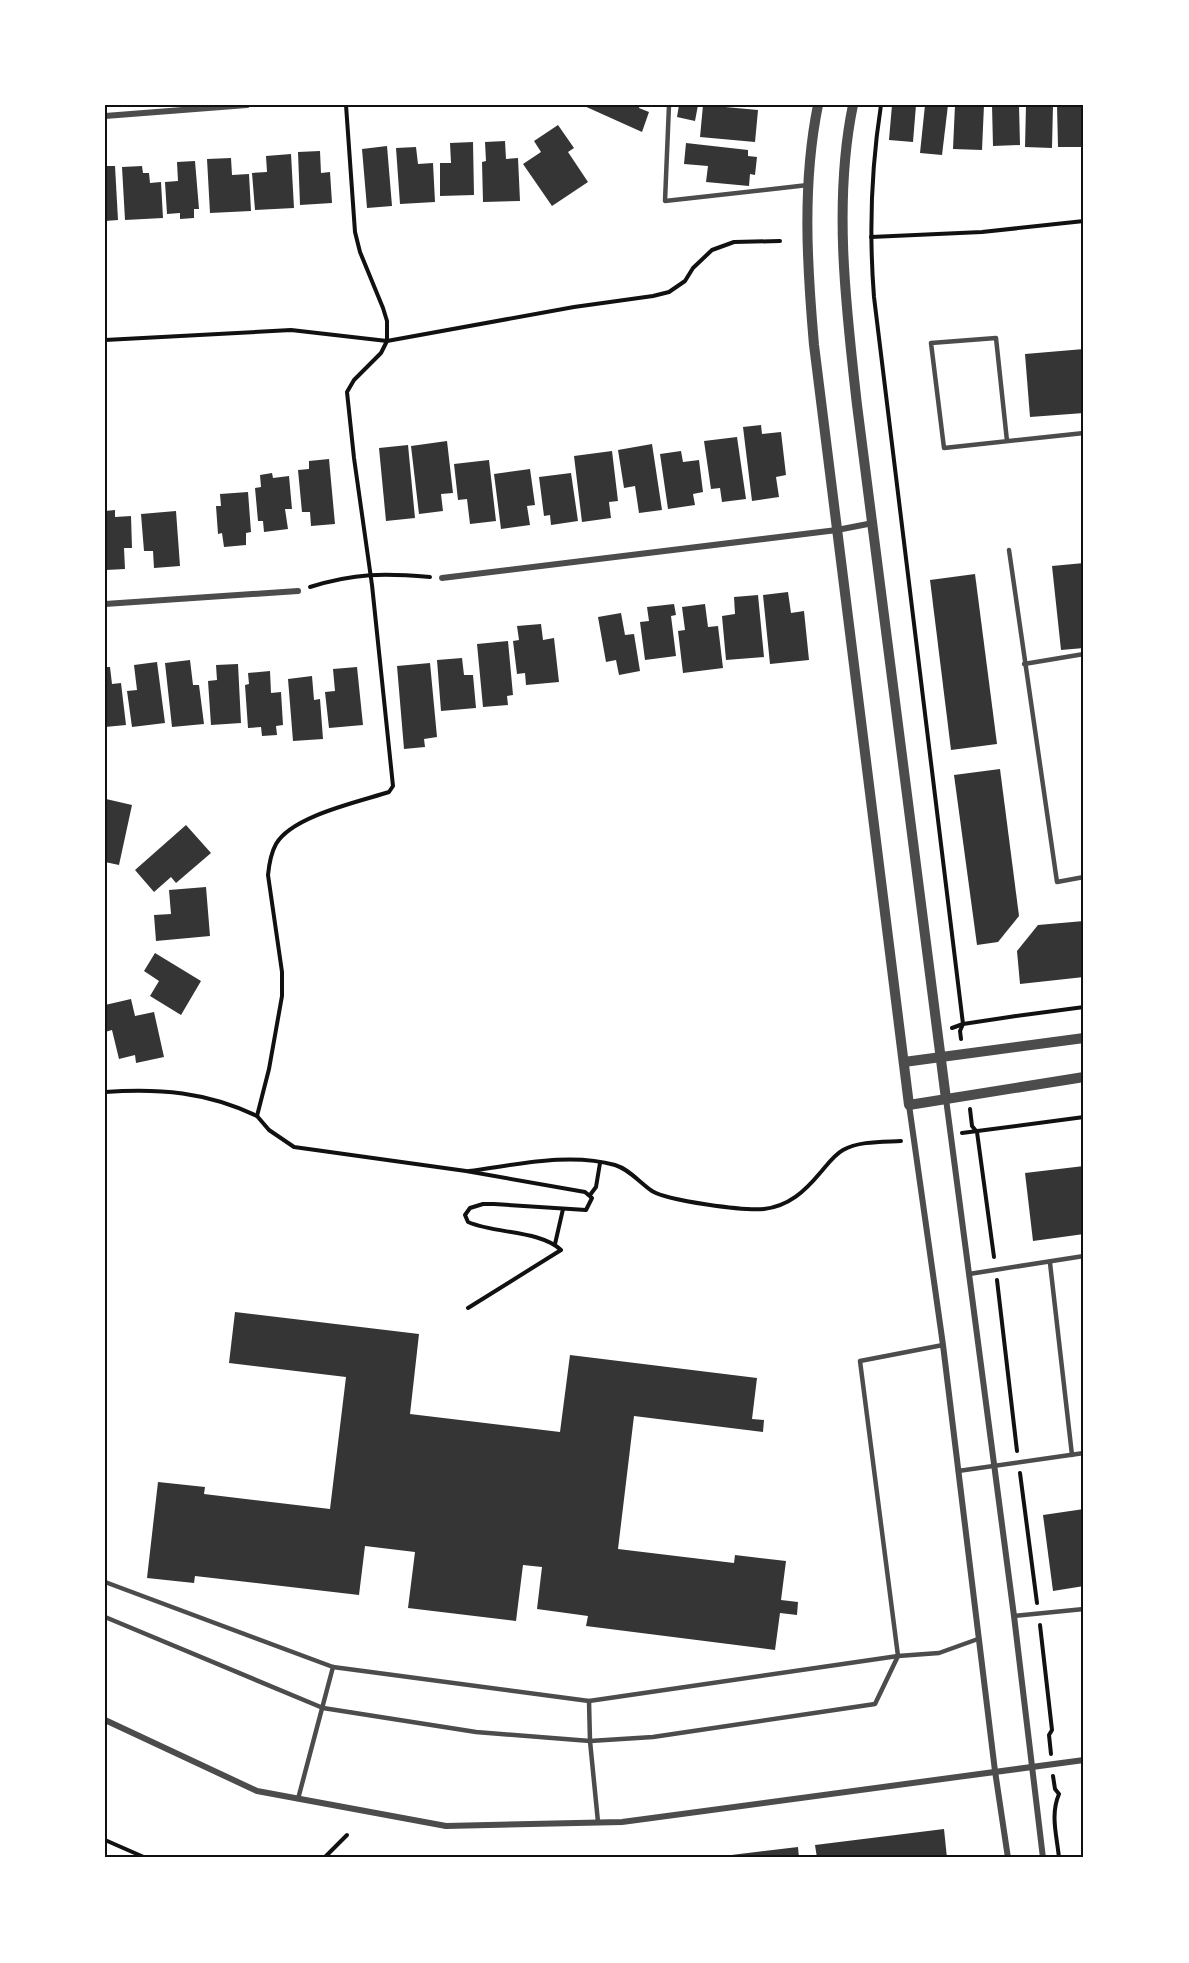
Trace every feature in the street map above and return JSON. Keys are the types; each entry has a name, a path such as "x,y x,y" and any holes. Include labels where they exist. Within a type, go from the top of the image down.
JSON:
{"street":[{"path":"105,116 247,105"},
{"path":"818,105 809,185 807,239 811,316 909,1105 943,1345 978,1639 1008,1858"},
{"path":"853,105 843,186 845,295 857,405 1014,1616 1043,1858"},
{"path":"442,578 837,530 874,523"},
{"path":"105,604 298,591"},
{"path":"904,1062 1084,1038"},
{"path":"909,1105 1084,1077"},
{"path":"105,1720 257,1791 446,1826 622,1822 1084,1760"}],"lane":[{"path":"669,105 665,201 809,185"},
{"path":"1007,441 996,338 931,343 944,447 1007,441 1084,433"},
{"path":"1009,550 1056,882 1084,877"},
{"path":"1024,664 1084,654"},
{"path":"969,1274 1084,1256"},
{"path":"1050,1263 1072,1455"},
{"path":"105,1617 322,1708 476,1732 590,1741 653,1737 875,1704 898,1656 860,1361 943,1345"},
{"path":"958,1471 1084,1453"},
{"path":"105,1582 333,1667 589,1701 898,1656 939,1653 978,1639"},
{"path":"1014,1616 1084,1609"},
{"path":"298,1798 333,1667"},
{"path":"589,1701 590,1741 598,1822"}],"path":[{"path":"257,1116 269,1069 282,996 282,972 268,875 276,843 291,828 309,818 389,792 393,786 347,392 354,380 381,353 387,341 387,321 360,252 355,232 346,105"},
{"path":"881,105 874,163 871,237 875,309 963,1024"},
{"path":"871,237 982,232 1084,221"},
{"path":"105,340 291,330 387,341 574,307 653,296 678,287 704,256 724,244 780,241"},
{"path":"298,591 338,578 370,574 442,578"},
{"path":"958,1030 963,1024 1084,1006"},
{"path":"105,1092 144,1089 186,1094 237,1106 257,1116 269,1130 294,1147 466,1171 585,1192 592,1198 586,1210 483,1204 470,1208 465,1215 468,1222 480,1227 548,1240 561,1250 468,1308"},
{"path":"969,1132 1084,1117"},
{"path":"972,1126 977,1132 994,1254"},
{"path":"466,1171 554,1161 600,1162 617,1166 654,1192 665,1196 680,1200 764,1209 779,1206 795,1198 808,1188 840,1151 854,1145 902,1141"},
{"path":"590,1196 596,1187 600,1162"},
{"path":"555,1244 562,1209"},
{"path":"997,1285 1017,1447"},
{"path":"1055,1789 1059,1794 1054,1815 1059,1858"},
{"path":"324,1858 347,1835"},
{"path":"105,1840 146,1858"}],"building":[{"path":"582,105 640,105 639,108 649,112 642,132"},
{"path":"679,105 698,105 695,121 677,117"},
{"path":"703,105 758,110 755,142 700,137"},
{"path":"892,105 916,105 913,142 889,140"},
{"path":"925,105 948,105 942,155 920,153"},
{"path":"955,105 984,105 982,150 953,149"},
{"path":"992,105 1019,105 1020,145 993,146"},
{"path":"1026,105 1053,105 1052,148 1025,147"},
{"path":"1057,105 1083,105 1083,147 1058,147"},
{"path":"558,125 574,148 568,152 588,182 552,206 523,164 541,152 534,141"},
{"path":"505,141 506,159 518,158 520,201 483,202 482,162 486,161 485,142"},
{"path":"473,142 474,195 440,196 440,163 451,163 450,143"},
{"path":"686,143 748,150 748,156 757,157 755,175 750,174 749,186 706,182 708,166 684,164"},
{"path":"387,146 392,206 367,208 362,149"},
{"path":"416,147 418,164 433,163 435,202 400,204 396,148"},
{"path":"320,151 321,173 330,172 332,203 300,205 298,152"},
{"path":"291,154 294,208 255,210 252,173 267,172 266,156"},
{"path":"231,158 232,175 249,174 251,211 210,213 207,159"},
{"path":"195,161 199,209 194,209 194,218 180,219 180,213 167,214 165,182 178,181 177,162"},
{"path":"105,166 115,166 118,220 105,221"},
{"path":"142,166 143,173 149,173 150,183 161,182 163,218 125,220 122,167"},
{"path":"1084,349 1084,413 1030,417 1025,354"},
{"path":"761,425 762,434 781,432 786,475 776,477 779,497 752,501 743,427"},
{"path":"737,437 746,499 722,502 720,488 711,489 704,441"},
{"path":"447,441 453,493 441,494 443,511 419,514 411,446"},
{"path":"652,444 662,510 639,513 635,486 624,488 618,450"},
{"path":"408,445 415,518 386,521 379,448"},
{"path":"612,451 618,501 609,502 611,518 582,522 574,456"},
{"path":"681,451 683,462 699,460 703,492 693,494 695,505 668,509 660,454"},
{"path":"329,459 335,524 311,526 310,512 302,512 298,470 309,469 309,461"},
{"path":"489,460 496,521 470,524 467,499 458,500 454,464"},
{"path":"530,469 535,505 527,506 530,525 501,529 494,474"},
{"path":"272,473 273,478 289,476 292,509 285,509 288,529 264,532 263,521 258,521 255,488 261,487 260,475"},
{"path":"571,473 578,521 551,525 550,515 544,516 539,477"},
{"path":"248,492 251,532 246,533 246,545 224,547 222,533 218,534 216,506 221,506 220,494"},
{"path":"115,510 115,517 131,516 132,548 124,548 125,569 106,570 105,511"},
{"path":"176,511 180,566 154,568 153,551 144,551 141,514"},
{"path":"1084,563 1084,648 1061,650 1052,566"},
{"path":"975,574 997,744 951,750 930,580"},
{"path":"788,592 791,613 804,611 809,660 770,664 763,595"},
{"path":"758,595 764,657 726,660 722,616 735,614 734,597"},
{"path":"674,604 676,615 671,616 676,656 645,660 640,622 649,621 647,607"},
{"path":"705,604 708,627 718,626 723,668 683,673 678,631 685,630 682,607"},
{"path":"621,613 625,635 634,634 640,671 619,675 616,660 606,662 598,617"},
{"path":"541,624 543,640 554,638 559,682 526,685 525,673 517,674 513,641 519,640 517,626"},
{"path":"508,641 513,695 507,696 508,705 483,707 477,644"},
{"path":"462,658 464,675 473,675 476,708 441,711 437,660"},
{"path":"190,660 193,685 199,685 204,724 172,727 165,663"},
{"path":"157,662 165,723 132,727 127,691 137,690 134,665"},
{"path":"430,663 437,737 424,739 425,747 404,749 397,666"},
{"path":"238,664 241,723 211,725 208,681 217,680 216,665"},
{"path":"105,667 110,667 112,684 121,683 126,725 105,727"},
{"path":"357,667 363,725 329,728 325,692 335,691 333,669"},
{"path":"270,671 271,693 281,692 283,725 276,726 277,735 262,736 261,727 248,728 245,685 249,684 248,673"},
{"path":"312,676 314,700 320,699 323,739 293,741 288,679"},
{"path":"1000,769 1019,916 998,942 977,945 954,775"},
{"path":"106,799 132,805 119,865 105,862"},
{"path":"186,825 211,853 176,883 171,877 154,892 135,870"},
{"path":"206,887 210,936 156,941 154,915 171,914 169,890"},
{"path":"1084,921 1084,977 1020,984 1017,951 1038,925"},
{"path":"155,953 201,981 181,1015 150,996 159,981 144,971"},
{"path":"131,999 135,1016 154,1012 164,1057 136,1063 135,1055 119,1059 112,1030 105,1032 105,1005"},
{"path":"1084,1166 1084,1234 1033,1241 1025,1173"},
{"path":"235,1312 419,1334 410,1414 560,1432 570,1355 757,1378 752,1419 764,1420 763,1432 634,1416 618,1549 734,1563 735,1555 786,1561 781,1600 798,1602 797,1615 780,1613 775,1650 586,1626 588,1616 537,1609 542,1567 523,1565 516,1621 408,1608 415,1552 365,1546 359,1595 195,1576 194,1583 147,1578 158,1482 205,1487 204,1494 330,1509 346,1377 229,1363"},
{"path":"1084,1509 1084,1586 1053,1591 1043,1515"},
{"path":"944,1829 947,1858 817,1858 815,1845"},
{"path":"798,1847 799,1858 715,1858 715,1857"}]}
